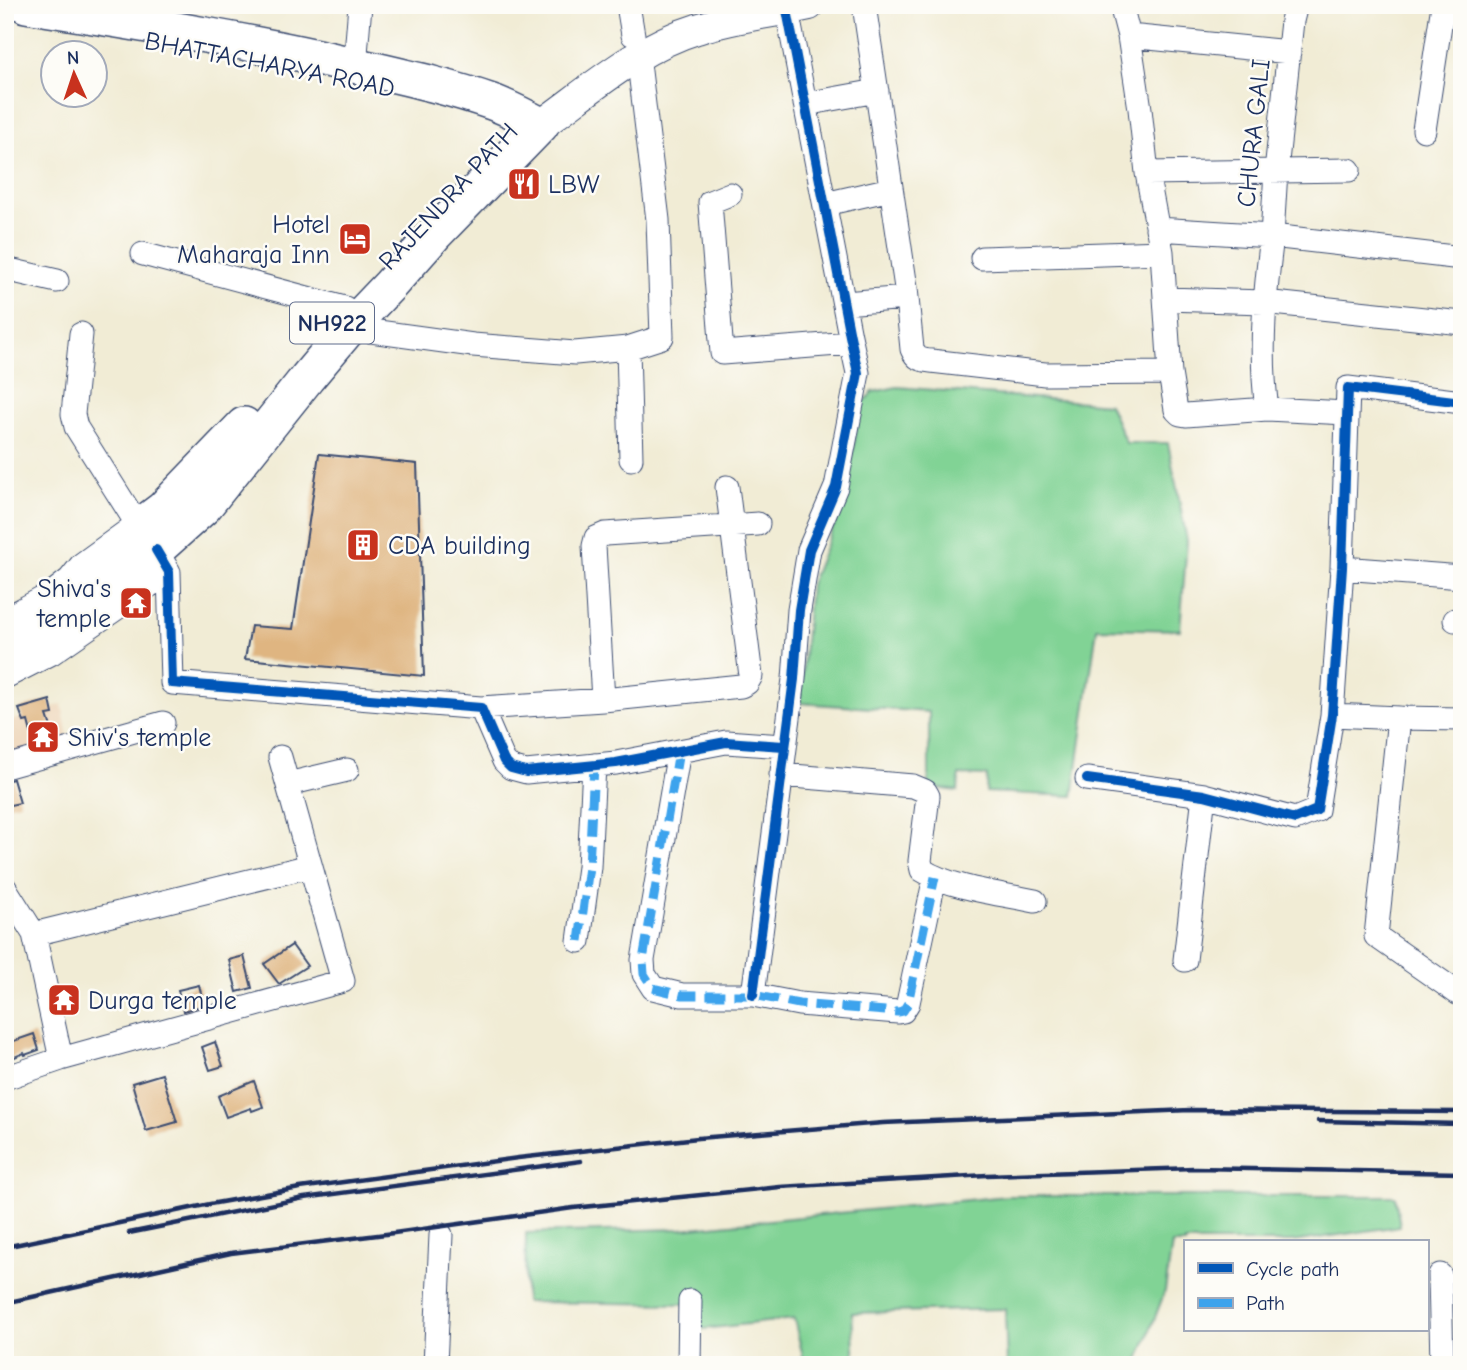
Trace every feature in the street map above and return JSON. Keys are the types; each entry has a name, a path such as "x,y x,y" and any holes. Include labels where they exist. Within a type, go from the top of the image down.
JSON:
{"highway":[{"name":"BHATTACHARYA ROAD","path":"26,5 294,51 450,89 495,103 526,126"},
{"name":"BHATTACHARYA ROAD","path":"5,16 291,65 446,102 526,126"},
{"name":"RAJENDRA PATH","path":"152,552 307,378 342,320 526,126"},
{"name":"NH922","path":"5,649 45,628 100,593 152,552"}],"main road":[{"name":"RAJENDRA PATH","path":"526,126 635,45 691,9 709,5"},
{"name":"RAJENDRA PATH","path":"635,45 664,42 697,29 794,7"},
{"path":"5,603 65,572 152,552"},
{"path":"5,623 54,596 72,582 84,567"}],"street":[{"path":"355,66 360,5"},
{"path":"143,254 342,320 472,345 575,354 628,348 662,337 658,219 628,5"},
{"path":"864,5 915,356 920,359 1045,374 1170,373"},
{"path":"1121,5 1129,36 1147,173 1162,252 1170,373 1175,405 1180,414 1186,415 1267,409 1347,413"},
{"name":"CHURA GALI","path":"1157,229 1272,236 1276,171 1296,5"},
{"path":"1424,130 1443,5"},
{"path":"753,995 794,679 799,610 809,550 836,487 858,373 805,104 794,7"},
{"path":"1129,36 1289,52"},
{"path":"805,104 877,91"},
{"path":"1147,173 1349,170"},
{"path":"825,204 891,189"},
{"path":"730,194 710,202 722,353 851,343"},
{"path":"1267,409 1264,384 1264,302 1272,236 1462,258"},
{"path":"982,258 1162,252"},
{"path":"5,269 57,281"},
{"path":"844,303 907,298"},
{"path":"1166,299 1264,302 1462,323"},
{"path":"81,334 73,414 76,427 152,552 172,683 481,708 603,700 741,686 747,683 751,676 727,487"},
{"path":"628,348 631,459"},
{"path":"1087,779 1204,795 1295,819 1317,810 1332,716 1342,568 1348,388 1462,402"},
{"path":"603,700 594,546 596,538 605,534 758,524"},
{"path":"5,677 52,653 152,552"},
{"path":"1342,568 1462,577"},
{"path":"481,708 504,761 511,768 526,772 617,763 726,742 784,746"},
{"path":"1332,716 1462,719"},
{"path":"1399,718 1376,936 1462,996"},
{"path":"5,767 163,723"},
{"path":"679,751 643,960 644,974 653,988 682,995 753,995 799,1004 903,1011 908,1003 935,877"},
{"path":"5,1078 61,1059 343,981 280,757"},
{"path":"579,941 589,867 594,765"},
{"path":"288,784 347,770"},
{"path":"781,775 913,786 925,791 928,796 920,866 922,870 935,877 973,888 1035,901"},
{"path":"1185,960 1204,795"},
{"path":"34,934 310,866"},
{"path":"5,888 34,934 61,1059"},
{"path":"435,1365 441,1235"},
{"path":"1440,1275 1442,1365"},
{"path":"689,1365 690,1301"}],"shaded area":[{"path":"62,704 68,737 16,753 5,733 5,723"}],"green space":[{"path":"897,387 1109,404 1126,443 1168,443 1187,541 1180,630 1097,628 1073,796 986,792 987,776 959,775 958,791 929,787 929,712 800,703 810,584 839,513 852,458 860,406 873,392"},
{"path":"1007,1196 1395,1196 1400,1226 1306,1240 1184,1240 1184,1244 1172,1244 1165,1291 1137,1365 1007,1365 1005,1309 852,1313 855,1365 805,1365 794,1319 703,1329 690,1304 525,1302 526,1233 681,1229"}],"building":[{"name":"CDA building","path":"319,454 417,464 424,676 245,659 251,626 293,629"},
{"path":"50,700 53,714 47,715 55,739 34,744 28,721 24,722 19,709"},
{"path":"13,779 20,803 5,806 5,781"},
{"path":"292,945 307,966 279,984 264,964"},
{"path":"244,956 252,988 237,992 229,960"},
{"path":"199,985 204,1005 183,1011 178,990"},
{"path":"34,1034 39,1050 5,1061 5,1044"},
{"path":"215,1042 223,1066 210,1070 202,1047"},
{"path":"162,1074 177,1122 146,1131 132,1083"},
{"path":"254,1081 263,1107 252,1111 251,1108 226,1117 218,1096"}],"railway":[{"path":"5,1247 300,1188 518,1158 698,1138 883,1123 1190,1110 1462,1112"},
{"path":"1318,1121 1462,1124"},
{"path":"129,1233 304,1198 581,1161"},
{"path":"5,1303 231,1253 573,1208 780,1187 987,1175 1194,1168 1462,1173"}],"marked path":[{"path":"679,751 643,960 644,974 653,988 682,995 753,995 799,1004 903,1011 908,1003 935,877"},
{"path":"579,941 589,867 594,765"}],"cycle path":[{"path":"753,995 794,679 799,610 809,550 836,487 858,373 786,5"},
{"path":"1087,779 1204,795 1295,819 1317,810 1332,715 1342,568 1348,388 1462,402"},
{"path":"156,550 169,572 172,683 481,708 504,761 511,768 526,772 616,763 726,742 784,746"}],"place":[{"name":"LBW","path":"524,184"},
{"name":"Hotel Maharaja Inn","path":"355,239"},
{"name":"CDA building","path":"363,545"},
{"name":"Shiva's temple","path":"136,603"},
{"name":"Shiv's temple","path":"43,737"},
{"name":"Durga temple","path":"64,1000"}]}
